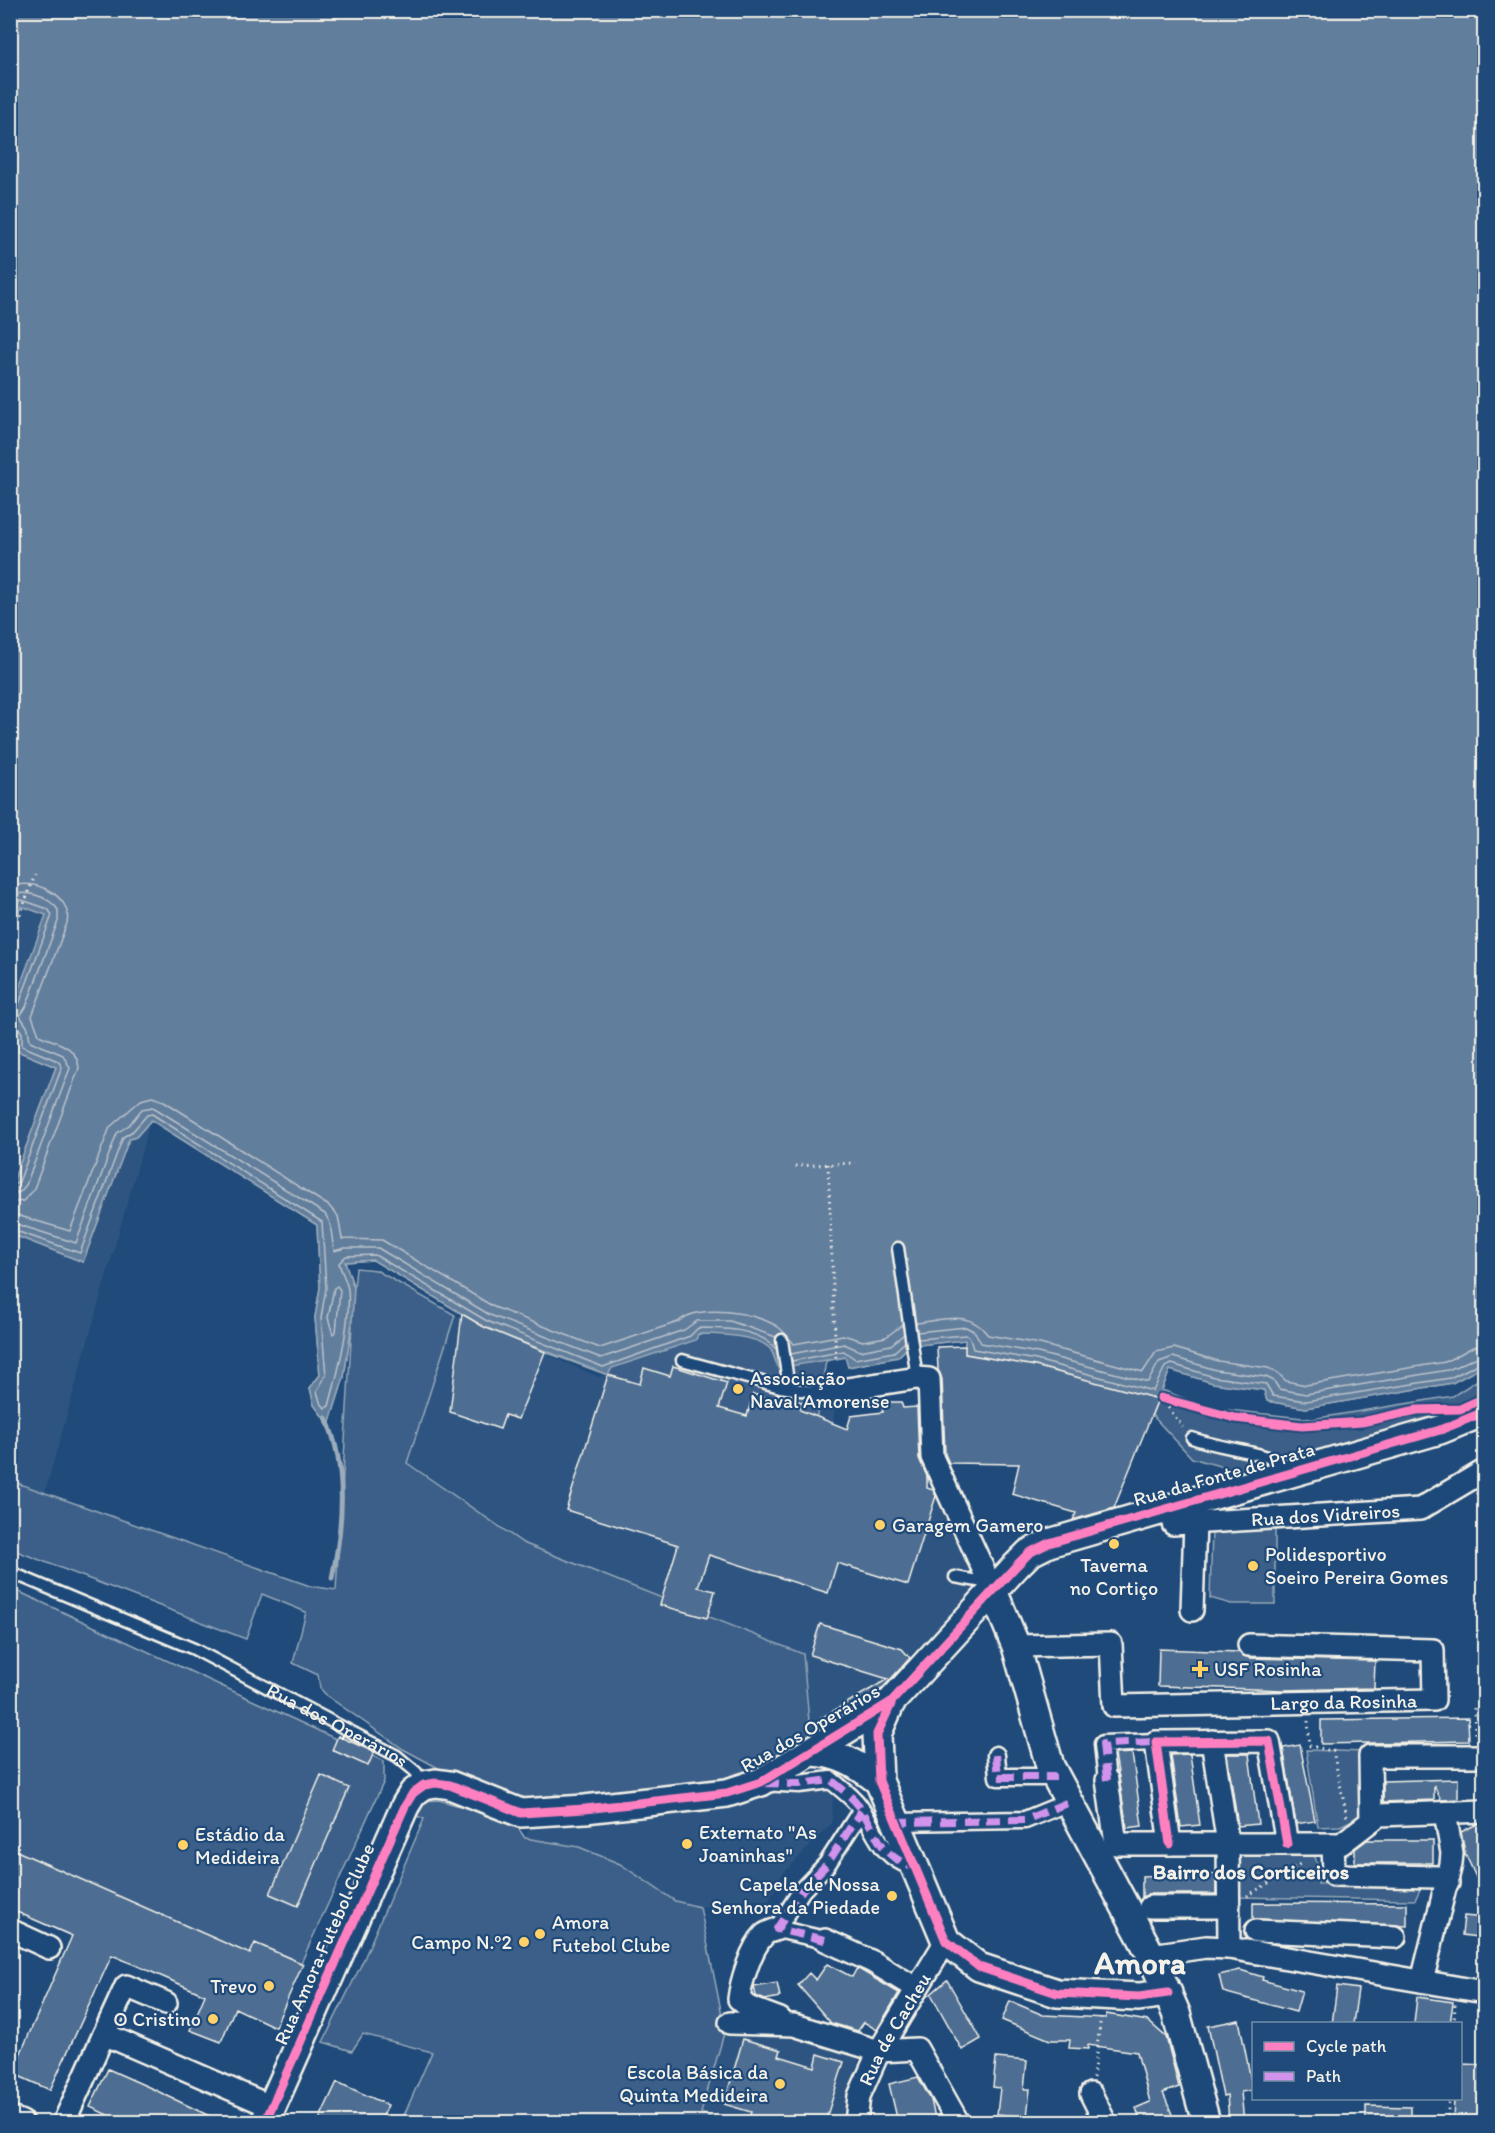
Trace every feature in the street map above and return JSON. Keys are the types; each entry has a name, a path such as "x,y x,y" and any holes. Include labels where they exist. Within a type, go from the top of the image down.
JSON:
{"street":[{"path":"821,1393 917,1378 929,1379 932,1457 1016,1646 1050,1766 1151,1955 1168,1993 1184,2035 1206,2122"},
{"name":"Rua da Fonte de Prata","path":"991,1587 1029,1553 1048,1543 1483,1419"},
{"name":"Rua dos Vidreiros","path":"1172,1507 1173,1524 1420,1509 1485,1472"},
{"path":"1192,1610 1195,1522"},
{"name":"Rua dos Operários","path":"424,1785 436,1783 450,1785 521,1813 585,1809 727,1793 761,1782 891,1702 991,1587"},
{"name":"Largo da Rosinha","path":"1016,1646 1111,1644 1114,1706 1434,1700 1433,1650 1249,1645"},
{"path":"891,1702 877,1734 879,1781 894,1822 946,1941 980,1967 1057,1993 1139,1997 1168,1993"},
{"path":"1212,1741 1228,1844 1229,1948"},
{"path":"1287,1844 1269,1741 1103,1744 1116,1844 1287,1844 1342,1840 1379,1815 1485,1811"},
{"path":"1156,1742 1170,1844"},
{"path":"811,1752 842,1757 858,1764 879,1781"},
{"path":"996,1755 998,1778 1056,1778"},
{"path":"1371,1821 1370,1756 1476,1756"},
{"path":"761,1782 799,1784 831,1780 861,1811 873,1835 897,1862 915,1868"},
{"name":"Rua Amora Futebol Clube","path":"268,2115 405,1806 413,1793 424,1785"},
{"path":"894,1822 1025,1820 1069,1802"},
{"path":"861,1811 827,1864 802,1890 777,1929 764,1935 741,1981 739,1999 748,2007 794,2025 879,2051 917,2049 956,2120"},
{"path":"1422,1981 1448,1883 1452,1853 1445,1813"},
{"path":"1342,1840 1334,1875 1439,1877 1448,1883"},
{"path":"1150,1906 1228,1907"},
{"path":"777,1929 825,1940 873,1962 917,1989"},
{"path":"10,1930 49,1948"},
{"path":"1256,1931 1395,1937"},
{"path":"1323,1934 1323,1963"},
{"name":"Rua de Cacheu","path":"856,2122 859,2096 879,2051 946,1941"},
{"path":"1151,1955 1206,1947 1229,1948 1485,1992"},
{"path":"64,2122 126,1986 166,2003"},
{"path":"730,2023 794,2025"},
{"path":"104,2034 268,2115"},
{"path":"1091,2094 1105,2122"},
{"path":"10,2117 22,2122"}],"lane":[{"path":"898,1248 917,1378"},
{"path":"782,1340 789,1388"},
{"path":"682,1360 789,1388 821,1393"},
{"path":"1192,1438 1219,1448 1276,1458 1299,1472"},
{"name":"Rua dos Operários","path":"10,1572 194,1649 398,1756 416,1772 424,1785"},
{"path":"955,1577 991,1587"}],"path":[{"path":"20,915 35,874"},
{"path":"795,1166 855,1163"},
{"path":"828,1164 837,1361"},
{"path":"1161,1398 1183,1405"},
{"path":"1161,1398 1192,1438"},
{"path":"1306,1702 1310,1746 1333,1751 1342,1840"},
{"path":"1474,1708 1476,1756"},
{"path":"1228,1907 1304,1861"},
{"path":"1091,2094 1104,1995"},
{"path":"1448,2122 1449,2100"}],"shaded area":[{"path":"21,906 46,915 11,1010 11,934"},
{"path":"10,1010 1484,1366 1452,1383 1306,1408 1267,1401 1264,1390 1213,1383 1170,1370 1162,1390 1210,1408 1312,1419 1453,1396 1484,1376 1484,1402 1458,1416 1231,1479 1230,1469 1192,1458 1152,1415 1158,1399 1035,1366 965,1354 965,1340 909,1346 898,1357 848,1367 846,1357 826,1361 813,1437 608,1375 545,1352 484,1327 373,1260 345,1262 354,1288 356,1268 376,1270 455,1315 407,1463 523,1543 803,1654 811,1744 739,1779 570,1806 564,1796 556,1794 539,1802 512,1796 455,1777 403,1749 327,1696 320,1688 318,1675 293,1663 306,1612 262,1594 246,1639 11,1549 11,1498 17,1483 310,1586 336,1590 352,1325 344,1377 329,1425 314,1405 310,1388 320,1375 315,1317 320,1288 317,1225 151,1120 136,1137 129,1139 83,1262 11,1234 11,1187 56,1067 15,1050"},
{"path":"11,1025 16,1034 15,1050 56,1066 11,1187"},
{"path":"151,1119 45,1492 11,1481 10,1234 83,1262 129,1139 136,1137"},
{"path":"455,1315 599,1377 704,1350 837,1380 831,1452 930,1479 986,1588 811,1744 803,1654 523,1543 407,1462"},
{"name":"Polidesportivo Soeiro Pereira Gomes","path":"1275,1528 1275,1604 1231,1604 1210,1598 1212,1530"},
{"name":"Estádio da Medideira","path":"11,1588 336,1739 338,1736 374,1752 373,1756 384,1761 384,1781 301,1963 262,1946 235,2008 11,1909"},
{"path":"1306,1750 1366,1752 1361,1816 1340,1826 1318,1827"},
{"name":"Externato \"As Joaninhas\"","path":"826,1784 833,1790 832,1823 782,1875 768,1902 758,1900 700,1907 675,1901 620,1864 579,1847 525,1838 529,1828"},
{"name":"Amora Futebol Clube","path":"439,1800 514,1822 525,1838 579,1847 620,1864 675,1901 700,1907 725,2030 701,2113 722,2122 401,2122 432,2052 363,2034 352,2051 323,2042 363,1961 424,1819 410,1813 421,1801"},
{"path":"1236,1850 1313,1851 1318,1866 1318,1884 1424,1881 1415,1900 1236,1897"},
{"name":"Escola Básica da Quinta Medideira","path":"725,2030 786,2033 860,2055 841,2122 722,2122 701,2113"}],"water":[{"path":"11,11 1484,11 1484,1366 1452,1383 1306,1408 1267,1401 1264,1390 1213,1383 1170,1370 1158,1399 1035,1366 965,1354 965,1340 909,1346 898,1357 848,1367 845,1357 778,1368 771,1350 757,1341 737,1336 698,1334 696,1340 612,1368 608,1375 484,1327 373,1260 345,1262 354,1288 352,1322 344,1377 329,1425 314,1405 310,1388 320,1375 315,1317 320,1288 317,1225 151,1120 136,1137 129,1139 83,1262 11,1234 11,1187 56,1067 15,1050 11,1015 46,915 21,906 11,934"}],"building":[{"path":"462,1314 484,1327 545,1352 518,1419 505,1415 500,1429 450,1412"},
{"path":"965,1346 965,1354 1035,1366 1158,1399 1114,1508 1073,1520 1076,1513 1012,1494 1019,1464 949,1463 945,1454 942,1379 938,1370 937,1347"},
{"path":"673,1366 727,1383 719,1408 747,1416 753,1394 775,1401 777,1394 802,1402 800,1410 847,1429 851,1416 883,1412 881,1402 901,1402 903,1408 917,1407 919,1458 927,1476 927,1488 933,1490 936,1496 908,1585 837,1563 828,1593 709,1555 698,1587 715,1591 707,1618 660,1605 678,1545 566,1510 608,1375 640,1384 644,1368 670,1376"},
{"path":"820,1624 902,1649 910,1658 881,1690 824,1725 821,1718 888,1679 810,1655"},
{"path":"1159,1649 1239,1652 1249,1658 1375,1661 1374,1688 1283,1690 1158,1686"},
{"path":"1468,1718 1469,1741 1321,1744 1321,1720"},
{"path":"338,1736 374,1752 368,1766 332,1750"},
{"path":"1300,1745 1315,1821 1296,1824 1283,1748"},
{"path":"1132,1753 1142,1826 1127,1828 1115,1754"},
{"path":"1190,1754 1200,1825 1181,1827 1171,1755"},
{"path":"1227,1754 1249,1754 1258,1824 1238,1826"},
{"path":"321,1775 349,1788 298,1906 270,1894"},
{"path":"1458,1779 1458,1799 1441,1800 1434,1785 1434,1800 1383,1802 1383,1781"},
{"path":"1477,1824 1485,1824 1485,1897 1465,1853 1461,1832"},
{"path":"1367,1840 1433,1840 1433,1863 1355,1863 1355,1849"},
{"path":"10,1848 250,1954 255,1943 303,1964 275,2027 235,2008 221,2042 190,2030 205,1995 112,1955 50,2090 12,2073 72,1936 10,1909"},
{"path":"1216,1874 1216,1894 1150,1894 1142,1897 1142,1876"},
{"path":"1253,1903 1407,1904 1407,1926 1253,1919"},
{"path":"1464,1916 1485,1918 1485,1938 1462,1935"},
{"path":"827,1964 852,1977 857,1968 899,1993 877,2030 864,2022 858,2031 831,2023 798,1985 809,1973 816,1980"},
{"path":"1240,1970 1263,1977 1262,1980 1302,1991 1296,2012 1223,1992 1219,1975"},
{"path":"947,1980 981,2039 962,2050 931,1994"},
{"path":"777,1983 780,1997 765,2000 756,1996 754,1987"},
{"path":"1337,1986 1358,1989 1353,2022 1332,2022"},
{"path":"1417,1997 1453,2002 1450,2022 1414,2022"},
{"path":"1010,2001 1043,2015 1106,2018 1106,2014 1148,2021 1166,2037 1179,2087 1163,2093 1174,2119 1165,2122 1141,2122 1136,2108 1150,2102 1137,2052 1088,2045 1088,2049 1069,2048 1070,2040 1050,2040 1002,2020"},
{"path":"1239,2020 1252,2085 1252,2090 1241,2092 1244,2122 1229,2122 1227,2095 1223,2096 1208,2026"},
{"path":"743,2039 781,2050 779,2056 815,2067 818,2054 844,2062 825,2122 748,2122 751,2112 724,2104"},
{"path":"996,2058 1027,2061 1024,2089 1030,2089 1027,2117 997,2114 1000,2088 993,2087"},
{"path":"1462,2064 1485,2065 1485,2116 1477,2116 1476,2122 1453,2122 1454,2100 1462,2100"},
{"path":"108,2069 222,2122 123,2122 90,2107"},
{"path":"918,2077 931,2100 936,2122 898,2122 889,2084"},
{"path":"337,2082 388,2105 380,2122 318,2122"},
{"path":"1366,2106 1411,2107 1411,2122 1366,2122"}],"waterway":[{"path":"326,1418 338,1456 341,1497 339,1538 332,1578"}],"marked path":[{"path":"1107,1780 1103,1744 1156,1742"},
{"path":"996,1755 998,1777 1056,1777"},
{"path":"764,1783 799,1784 831,1780 856,1802 886,1850 893,1857 915,1868"},
{"path":"894,1822 1025,1820 1069,1802"},
{"path":"825,1940 777,1929 802,1890 827,1864 861,1811"}],"cycle path":[{"path":"1161,1398 1235,1418 1302,1426 1362,1422 1417,1410 1460,1409 1484,1398"},
{"path":"265,2122 405,1806 413,1793 424,1785 436,1783 450,1785 521,1813 585,1809 727,1793 761,1782 891,1702 1029,1553 1049,1543 1440,1430 1484,1412"},
{"path":"891,1704 877,1734 879,1781 946,1941 979,1967 1057,1993 1139,1997 1168,1993"},
{"path":"1170,1844 1156,1742 1269,1741 1287,1844"}],"place":[{"name":"Associação Naval Amorense","path":"738,1389"},
{"name":"Garagem Gamero","path":"880,1525"},
{"name":"Taverna no Cortiço","path":"1114,1544"},
{"name":"Polidesportivo Soeiro Pereira Gomes","path":"1253,1566"},
{"name":"USF Rosinha","path":"1200,1669"},
{"name":"Externato \"As Joaninhas\"","path":"687,1844"},
{"name":"Estádio da Medideira","path":"183,1845"},
{"name":"Capela de Nossa Senhora da Piedade","path":"892,1896"},
{"name":"Amora Futebol Clube","path":"540,1934"},
{"name":"Campo N.º2","path":"524,1942"},
{"name":"Trevo","path":"269,1986"},
{"name":"O Cristino","path":"213,2019"},
{"name":"Escola Básica da Quinta Medideira","path":"780,2084"}],"district":[{"name":"Bairro dos Corticeiros","path":"1251,1871"},
{"name":"Amora","path":"1140,1963"}]}
